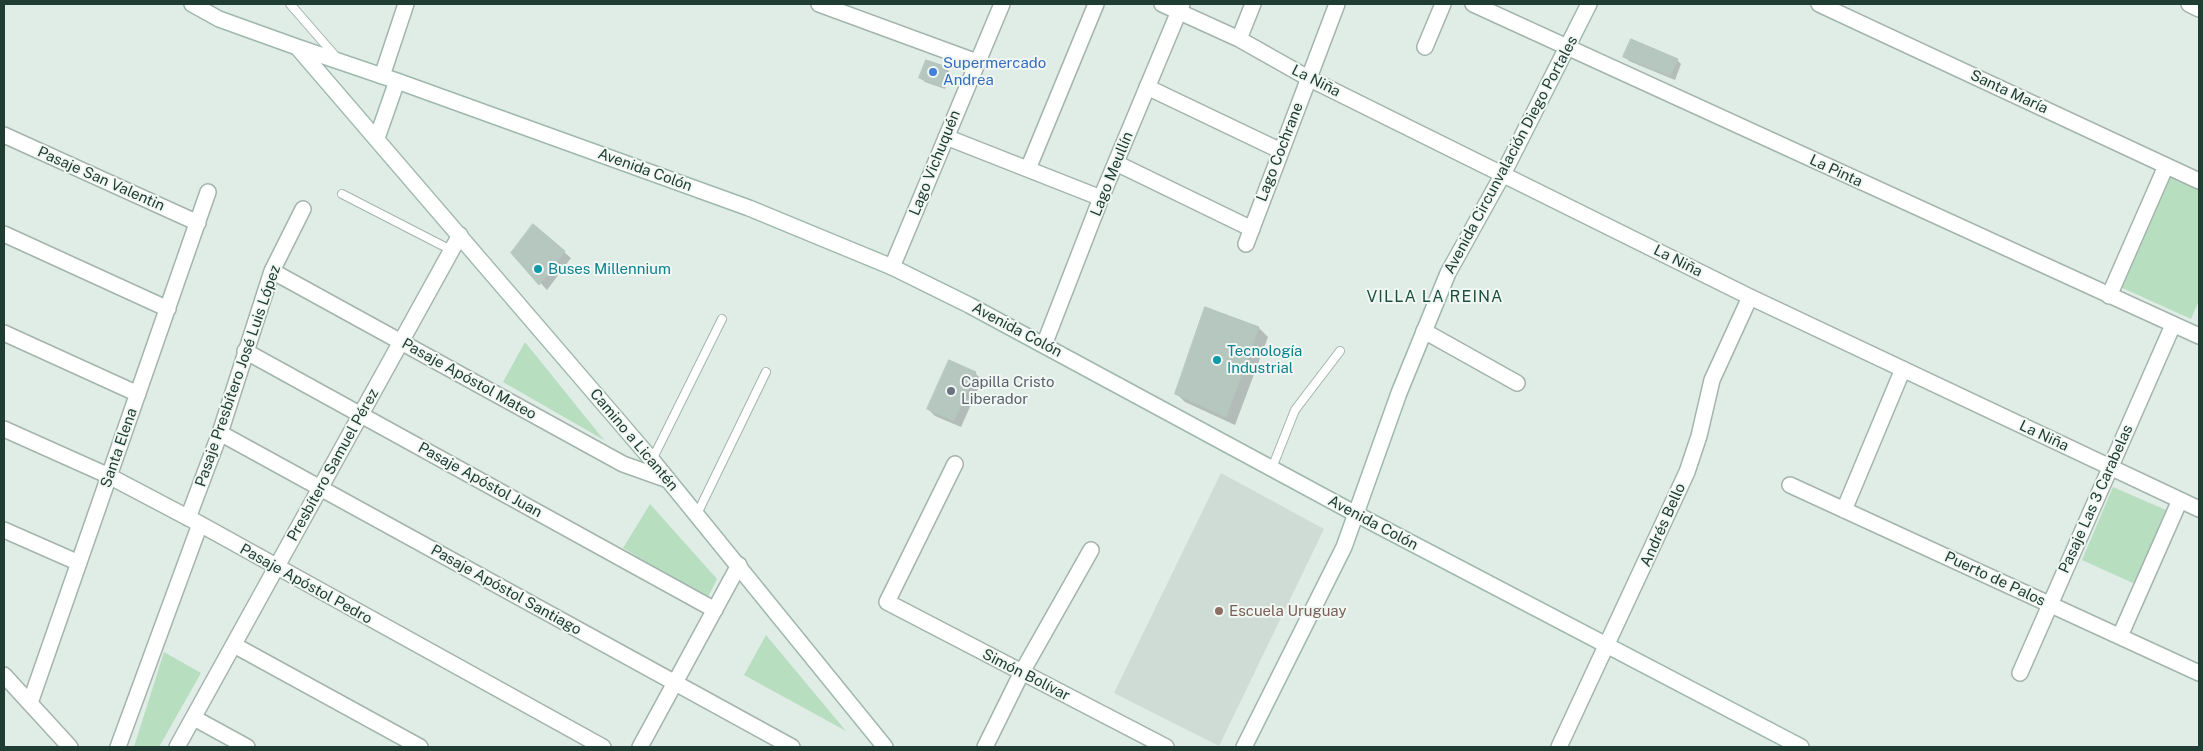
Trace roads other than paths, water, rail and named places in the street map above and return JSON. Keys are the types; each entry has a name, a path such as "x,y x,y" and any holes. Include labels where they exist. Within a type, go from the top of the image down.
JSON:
{"street":[{"name":"Avenida Colón","path":"192,4 219,18 297,47 397,81 749,208 892,267 1044,345 1607,647 1801,747"},
{"path":"382,76 406,4"},
{"path":"819,4 977,62"},
{"name":"Lago Vichuquén","path":"892,267 1002,4"},
{"path":"1028,169 1096,4"},
{"name":"La Niña","path":"1162,4 1181,7 1308,78 1750,298 2199,509"},
{"path":"1239,39 1253,4"},
{"name":"Lago Cochrane","path":"1246,244 1337,4"},
{"path":"1425,47 1443,4"},
{"name":"La Pinta","path":"1473,4 2109,296 2199,335"},
{"name":"Avenida Circunvalación Diego Portales","path":"1244,747 1344,547 1424,331 1448,273 1503,174 1589,4"},
{"name":"Santa María","path":"1819,4 2199,181"},
{"path":"2189,4 2199,8"},
{"name":"Lago Meullín","path":"1044,345 1101,198 1181,7"},
{"name":"Camino a Licantén","path":"297,47 652,460 886,747"},
{"path":"377,138 397,81"},
{"path":"1147,87 1281,151"},
{"name":"Pasaje San Valentin","path":"4,135 198,223"},
{"path":"946,136 1101,198"},
{"path":"1116,163 1252,229"},
{"path":"2109,296 2166,166"},
{"name":"Santa Elena","path":"30,703 208,192"},
{"name":"Pasaje Presbítero José Luis López","path":"118,747 194,521 245,351 272,271 303,209"},
{"path":"4,234 168,309"},
{"name":"Presbítero Samuel Pérez","path":"178,747 460,235"},
{"name":"Pasaje Apóstol Mateo","path":"272,271 623,464 668,480"},
{"name":"Andrés Bello","path":"1559,747 1687,472 1699,436 1712,380 1750,298"},
{"name":"Pasaje Las 3 Carabelas","path":"2020,673 2173,325"},
{"path":"1424,331 1517,383"},
{"path":"4,333 138,394"},
{"name":"Pasaje Apóstol Juan","path":"245,351 715,610"},
{"path":"1844,510 1903,370"},
{"name":"Pasaje Apóstol Pedro","path":"4,429 109,476 194,521 603,747"},
{"name":"Pasaje Apóstol Santiago","path":"220,433 792,747"},
{"name":"Simón Bolívar","path":"955,464 887,602 1166,747"},
{"name":"Puerto de Palos","path":"1790,485 2199,673"},
{"path":"2120,636 2180,500"},
{"path":"4,530 79,563"},
{"path":"985,747 1022,672 1091,550"},
{"path":"640,747 739,565"},
{"path":"234,645 420,747"},
{"path":"4,674 66,745"},
{"path":"194,718 247,747"}],"lane":[{"path":"290,4 340,61"},
{"path":"342,194 452,250"},
{"path":"652,460 722,319"},
{"path":"1272,468 1295,410 1340,351"},
{"path":"697,514 766,372"}],"place":[{"name":"Supermercado Andrea","path":"933,72"},
{"name":"Buses Millennium","path":"538,269"},
{"name":"Tecnología Industrial","path":"1217,360"},
{"name":"Capilla Cristo Liberador","path":"951,391"},
{"name":"Escuela Uruguay","path":"1219,611"}],"district":[{"name":"VILLA LA REINA","path":"1435,297"}]}
